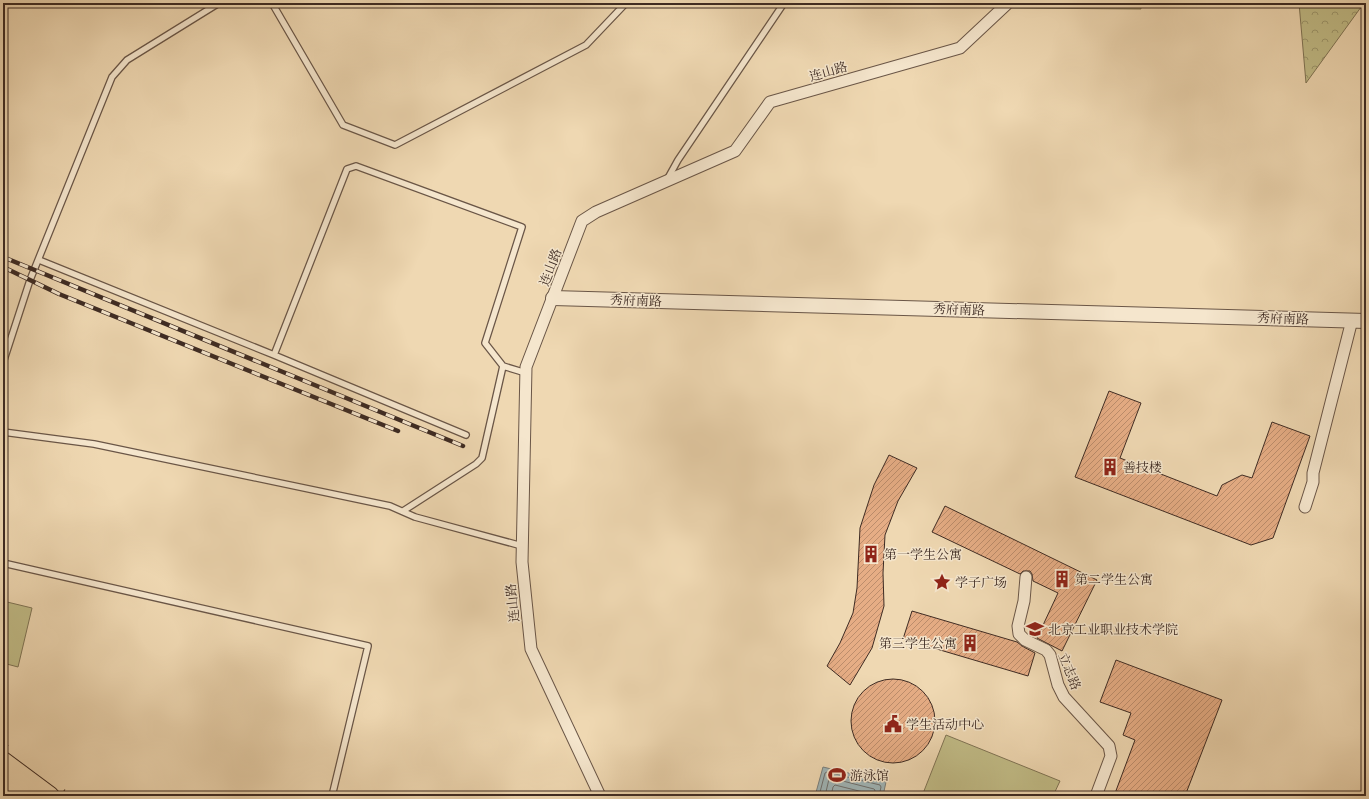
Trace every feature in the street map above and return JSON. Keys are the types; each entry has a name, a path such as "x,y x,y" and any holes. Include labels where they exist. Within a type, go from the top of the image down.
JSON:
{"highway":[{"path":"3,761 50,796"},
{"path":"3,781 22,796"}],"street":[{"name":"连山路","path":"600,796 531,649 522,562 526,367 582,221 596,212 735,151 770,102 960,48 1008,3"},
{"name":"秀府南路","path":"553,298 1359,320"},
{"path":"1305,506 1313,482 1313,473 1359,320"},
{"name":"立志路","path":"1026,577 1024,601 1018,626 1019,634 1025,640 1046,650 1050,655 1058,685 1064,697 1109,746 1111,756 1096,796"}],"lane":[{"path":"3,363 30,280 112,77 127,60 219,3"},
{"path":"272,3 343,125 395,145 586,45 626,3"},
{"path":"665,182 678,160 784,3"},
{"path":"274,354 347,169 356,166 522,227 485,343 503,366 526,374"},
{"path":"39,260 274,354 466,435"},
{"path":"403,511 476,464 482,458 503,366"},
{"path":"3,432 94,444 390,506 415,517 522,546"},
{"path":"3,563 368,646 332,796"}],"green space":[{"path":"1017,3 1140,3 1141,9 1012,8"},
{"path":"1299,3 1364,3 1306,83"},
{"path":"3,601 32,608 18,667 3,663"},
{"path":"946,735 1060,781 1053,796 922,796"}],"water":[{"name":"游泳馆","path":"823,767 886,782 883,796 815,796"}],"building":[{"name":"善技楼","path":"1109,391 1141,403 1120,458 1217,496 1222,485 1242,475 1252,478 1272,422 1310,436 1273,538 1251,545 1075,477"},
{"name":"第一学生公寓","path":"889,455 917,468 898,501 885,535 883,573 884,606 872,648 850,685 827,666 840,643 853,613 857,588 860,528 874,485"},
{"name":"第二学生公寓","path":"945,506 1097,580 1062,651 1037,638 1058,593 1033,581 1030,571 1023,571 1020,574 932,532"},
{"name":"第三学生公寓","path":"912,611 1017,642 1035,653 1028,676 903,639"},
{"path":"1116,660 1222,700 1185,796 1114,796 1135,740 1123,735 1131,713 1100,702"},
{"name":"学生活动中心","path":"885,679 901,679 917,686 928,697 935,713 935,729 932,737 923,751 917,756 901,763 885,763 869,756 858,745 851,729 851,713 858,697 869,686"}],"railway":[{"path":"3,257 463,446"},
{"path":"3,267 59,294 398,431"}],"place":[{"name":"善技楼","path":"1110,467"},
{"name":"第一学生公寓","path":"871,554"},
{"name":"第二学生公寓","path":"1062,579"},
{"name":"学子广场","path":"942,582"},
{"name":"北京工业职业技术学院","path":"1035,629"},
{"name":"第三学生公寓","path":"970,643"},
{"name":"学生活动中心","path":"893,724"},
{"name":"游泳馆","path":"837,775"}]}
